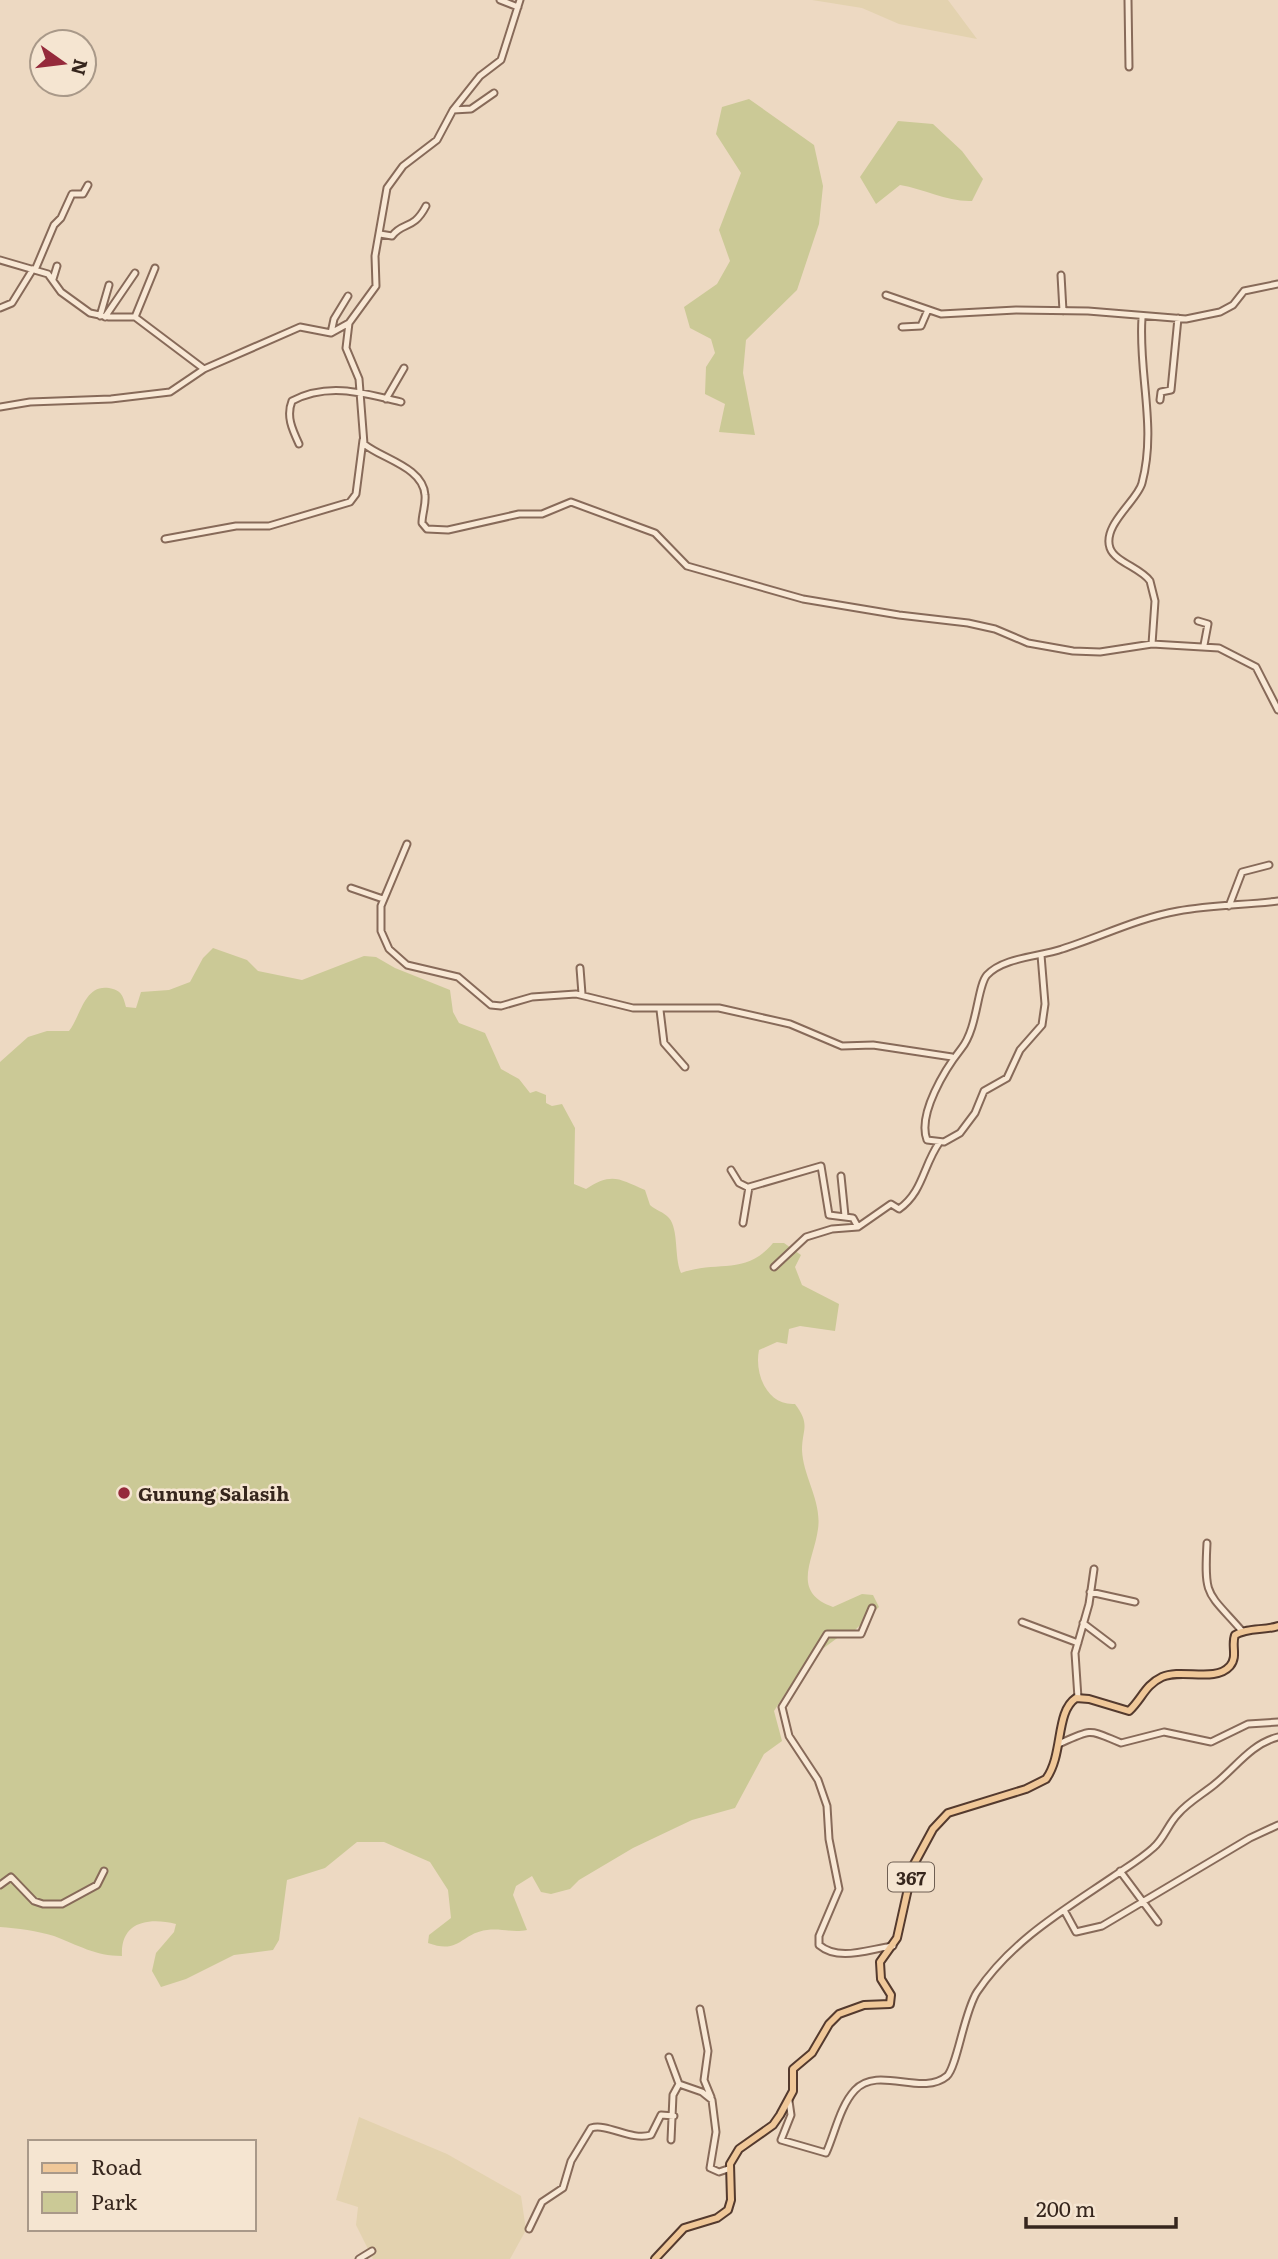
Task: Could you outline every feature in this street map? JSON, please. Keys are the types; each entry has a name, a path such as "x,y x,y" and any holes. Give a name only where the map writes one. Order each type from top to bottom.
{"main road":[{"path":"1078,1698 1129,1711 1149,1684 1165,1675 1183,1671 1212,1674 1228,1668 1234,1657 1233,1639 1242,1631 1278,1626"},
{"name":"367","path":"728,2169 739,2149 772,2125 789,2101 793,2091 793,2069 812,2053 831,2021 853,2007 890,2004 891,1995 881,1979 881,1958 892,1946 901,1924 915,1860 941,1817 1041,1783 1051,1772 1061,1742 1065,1710 1078,1698"},
{"path":"654,2259 684,2228 717,2218 728,2210 731,2200 728,2169"}],"street":[{"path":"0,407 30,402 111,399 170,392 204,369 300,327 331,333 349,323 376,286 374,256 387,188 403,166 437,140 453,110 480,76 501,60 519,3 500,0"},
{"path":"1128,0 1129,67"},
{"path":"453,110 471,110 494,93"},
{"path":"0,309 12,303 34,269 72,194 83,194 88,185"},
{"path":"380,234 392,236 397,230 415,223 426,206"},
{"path":"0,260 34,269 54,281 63,293 90,313 135,317 204,369"},
{"path":"54,281 57,266"},
{"path":"135,317 155,268"},
{"path":"103,316 135,273"},
{"path":"1061,275 1063,311"},
{"path":"886,295 927,312 960,316 991,311 1063,311 1142,318 1178,318 1214,314 1233,304 1244,291 1278,284"},
{"path":"103,316 109,285"},
{"path":"331,333 334,319 348,296"},
{"path":"902,327 921,326 927,312"},
{"path":"1142,318 1141,358 1149,414 1148,452 1140,489 1123,510 1109,543 1111,551 1150,581 1155,601 1152,644"},
{"path":"1160,400 1161,391 1171,388 1178,318"},
{"path":"165,539 236,526 269,526 350,502 356,495 363,440 358,375 346,348 349,323"},
{"path":"386,399 404,368"},
{"path":"299,444 290,423 292,401 332,389 360,392 401,402"},
{"path":"363,440 368,447 397,463 420,483 425,496 422,523 427,529 448,530 519,514 542,514 571,502 656,533 687,566 803,599 968,623 995,629 1028,643 1073,651 1100,652 1152,644 1173,647 1204,645 1236,655 1256,667 1278,710"},
{"path":"1198,621 1208,624 1204,645"},
{"path":"407,844 383,899 380,925 383,937 394,956 407,965 458,977 487,1002 497,1006 532,997 582,994 626,1007 660,1010 719,1008 790,1024 842,1046 873,1045 952,1057"},
{"path":"1229,906 1243,871 1269,865"},
{"path":"351,888 383,899"},
{"path":"1041,955 1045,1004 1042,1025 1020,1050 1007,1078 984,1091 964,1130 951,1140 939,1143 926,1140 925,1128 933,1097 952,1057 963,1048 975,1022 987,976 1005,965 1176,911 1278,901"},
{"path":"580,968 582,994"},
{"path":"660,1010 664,1043 685,1066"},
{"path":"774,1267 806,1237 832,1229 859,1227 891,1204 899,1209 909,1202 918,1192 927,1163 939,1143"},
{"path":"731,1170 739,1184 749,1188 821,1166 829,1215 853,1217 859,1227"},
{"path":"841,1176 845,1216"},
{"path":"743,1223 749,1188"},
{"path":"1207,1543 1207,1592 1242,1631"},
{"path":"1078,1698 1074,1661 1094,1569"},
{"path":"1090,1592 1135,1602"},
{"path":"872,1608 862,1634 834,1632 825,1636 785,1699 782,1714 789,1736 818,1780 827,1806 829,1839 839,1889 819,1936 819,1945 832,1952 851,1954 892,1946"},
{"path":"1022,1622 1078,1643"},
{"path":"1083,1623 1112,1645"},
{"path":"1061,1742 1091,1731 1103,1733 1121,1743 1164,1732 1211,1742 1248,1724 1278,1722"},
{"path":"789,2101 791,2115 781,2140 826,2153 848,2102 855,2090 864,2083 944,2078 954,2065 961,2031 976,1993 1030,1933 1152,1849 1178,1813 1244,1756 1278,1737"},
{"path":"1064,1910 1073,1929 1081,1933 1102,1926 1250,1838 1278,1825"},
{"path":"0,1885 10,1877 34,1901 62,1904 97,1885 104,1871"},
{"path":"1120,1871 1158,1922"},
{"path":"700,2009 708,2051 704,2080 712,2100 716,2132 710,2168 719,2172 728,2169"},
{"path":"669,2057 679,2084"},
{"path":"679,2084 702,2092 712,2100"},
{"path":"671,2140 673,2093 679,2084"},
{"path":"528,2229 542,2203 562,2190 571,2161 591,2128 598,2126 623,2135 646,2137 651,2135 661,2115 674,2116"},
{"path":"359,2259 372,2250"}],"shaded area":[{"path":"812,0 948,0 977,39 899,24 862,8"},
{"path":"359,2117 447,2154 521,2196 526,2230 510,2259 373,2259 356,2225 358,2207 336,2200"}],"green space":[{"path":"749,99 814,145 823,186 819,224 797,290 746,340 743,373 755,435 719,432 725,404 705,394 706,367 715,353 711,339 690,328 684,307 717,284 730,261 719,230 741,173 716,134 722,107"},
{"path":"898,121 933,124 962,151 983,179 972,201 900,185 876,204 860,177"},
{"path":"213,948 247,960 258,971 302,980 364,956 376,957 395,968 450,990 453,1012 459,1023 485,1033 501,1069 519,1079 530,1093 536,1091 546,1095 546,1103 552,1106 562,1104 575,1128 574,1184 586,1189 603,1180 615,1179 645,1190 650,1205 667,1216 672,1223 681,1273 706,1267 741,1264 763,1253 773,1243 784,1243 801,1255 795,1267 802,1285 839,1304 835,1331 800,1326 789,1329 787,1344 777,1342 759,1350 761,1379 770,1394 777,1400 795,1404 803,1417 803,1460 819,1519 808,1574 812,1593 820,1601 833,1607 862,1594 873,1595 879,1607 854,1631 840,1636 821,1650 814,1649 774,1711 782,1741 764,1754 735,1808 692,1820 633,1848 579,1880 570,1889 551,1894 541,1892 532,1876 516,1886 513,1895 527,1930 487,1930 447,1946 428,1943 429,1935 451,1918 448,1890 430,1862 384,1842 357,1842 325,1868 287,1880 279,1940 273,1950 234,1955 186,1979 161,1987 152,1971 156,1953 174,1932 176,1924 146,1922 131,1929 123,1945 122,1956 95,1952 54,1936 0,1927 0,1062 28,1037 47,1031 69,1031 84,1002 94,991 101,988 116,990 122,996 126,1007 136,1008 141,992 169,990 190,982 203,958"}],"place":[{"name":"Gunung Salasih","path":"124,1493"}]}
